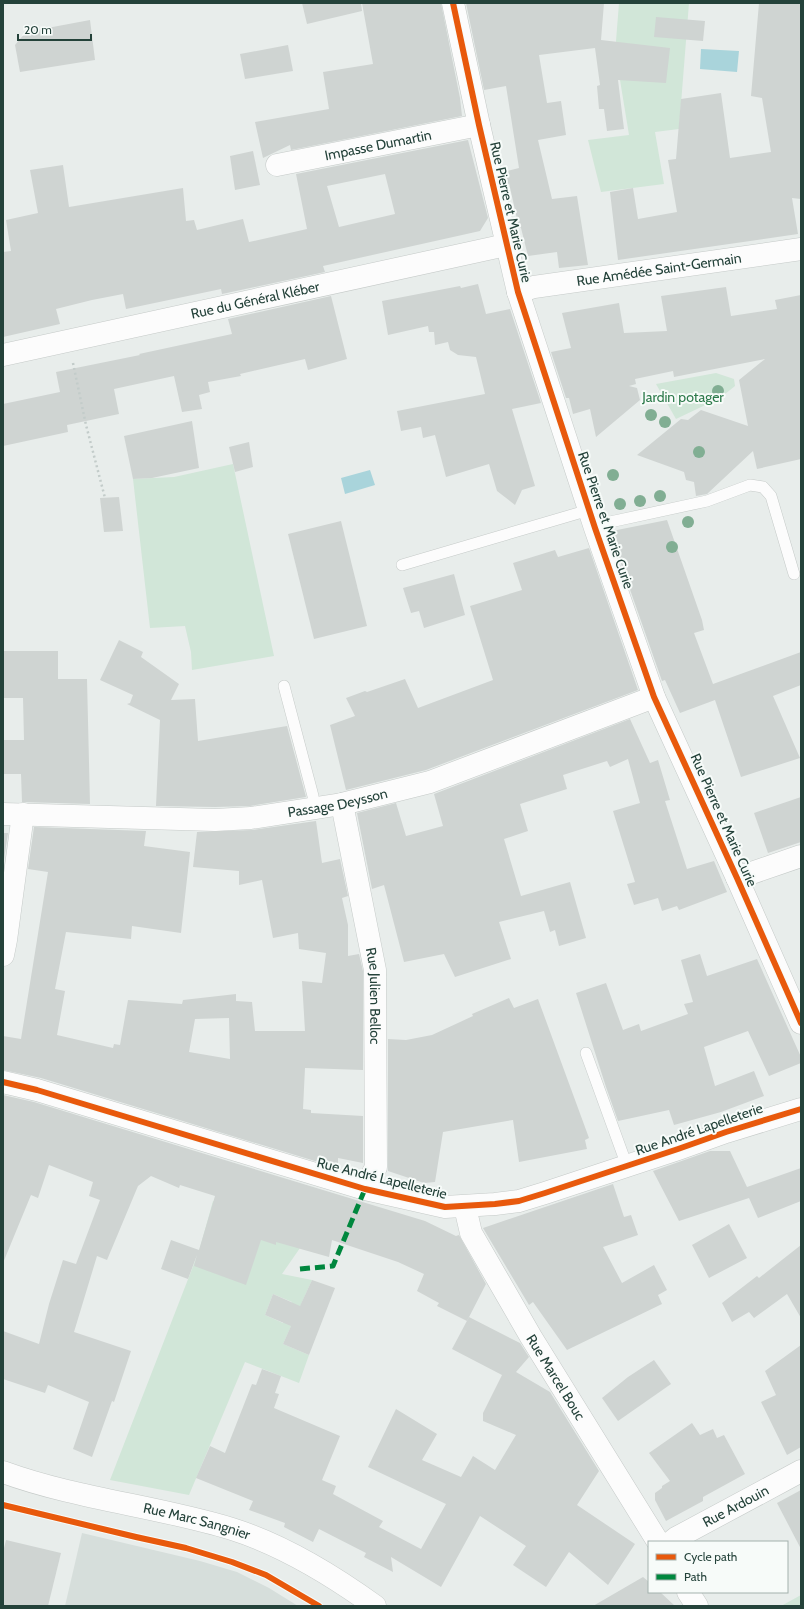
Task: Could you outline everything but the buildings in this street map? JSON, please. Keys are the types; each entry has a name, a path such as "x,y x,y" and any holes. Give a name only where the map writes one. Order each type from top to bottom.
{"street":[{"name":"Rue Pierre et Marie Curie","path":"453,3 479,125 518,292 592,519 654,697 737,878 801,1023"},
{"name":"Impasse Dumartin","path":"278,165 479,125"},
{"name":"Rue du Général Kléber","path":"3,356 506,245"},
{"name":"Rue Amédée Saint-Germain","path":"518,292 534,287 801,249"},
{"name":"Passage Deysson","path":"13,814 215,820 251,818 342,804 430,782 654,697"},
{"name":"Rue Julien Belloc","path":"342,804 375,970 376,1167 365,1189"},
{"path":"3,955 6,940 13,814"},
{"path":"737,878 801,856"},
{"name":"Rue André Lapelleterie","path":"3,1082 37,1090 365,1189 445,1207 465,1207 519,1201 726,1132 801,1109"},
{"name":"Rue Marcel Bouc","path":"465,1207 471,1233 531,1337 657,1541"},
{"name":"Rue Ardouin","path":"672,1541 801,1471"},
{"name":"Rue Marc Sangnier","path":"3,1472 20,1478 117,1503 183,1516 233,1530 275,1547 308,1563 375,1606"},
{"path":"689,1593 697,1606"}],"lane":[{"path":"402,565 592,519 610,522 707,501 750,485 763,487 771,496 794,574"},
{"path":"284,686 313,796 314,808"},
{"path":"586,1053 627,1166"}],"path":[{"path":"68,341 86,425 105,498"}],"shaded area":[{"path":"82,1533 200,1561 237,1572 269,1588 298,1606 65,1606"}],"green space":[{"path":"619,3 689,3 679,129 655,132 664,184 601,192 588,140 629,135 620,80 616,41"},
{"name":"Jardin potager","path":"716,373 734,379 735,386 720,398 676,419 656,384"},
{"path":"233,464 274,656 192,670 191,652 185,626 150,628 133,479 174,477"},
{"path":"213,1201 220,1204 276,1244 276,1241 300,1248 282,1274 312,1280 283,1344 309,1355 299,1383 245,1362 189,1495 110,1480 199,1251","holes":["273,1294 292,1302 283,1323 265,1315"]},
{"path":"801,1595 801,1606 781,1606"}],"water":[{"path":"701,49 739,51 737,72 700,69"},
{"path":"370,470 375,485 345,494 341,478"}],"marked path":[{"path":"300,1269 333,1266 365,1189"}],"cycle path":[{"path":"453,3 479,125 518,292 595,528 654,697 737,878 801,1023"},
{"path":"3,1082 37,1090 365,1189 445,1207 519,1201 726,1132 801,1109"},
{"path":"3,1505 186,1548 232,1562 266,1575 319,1606"}]}
